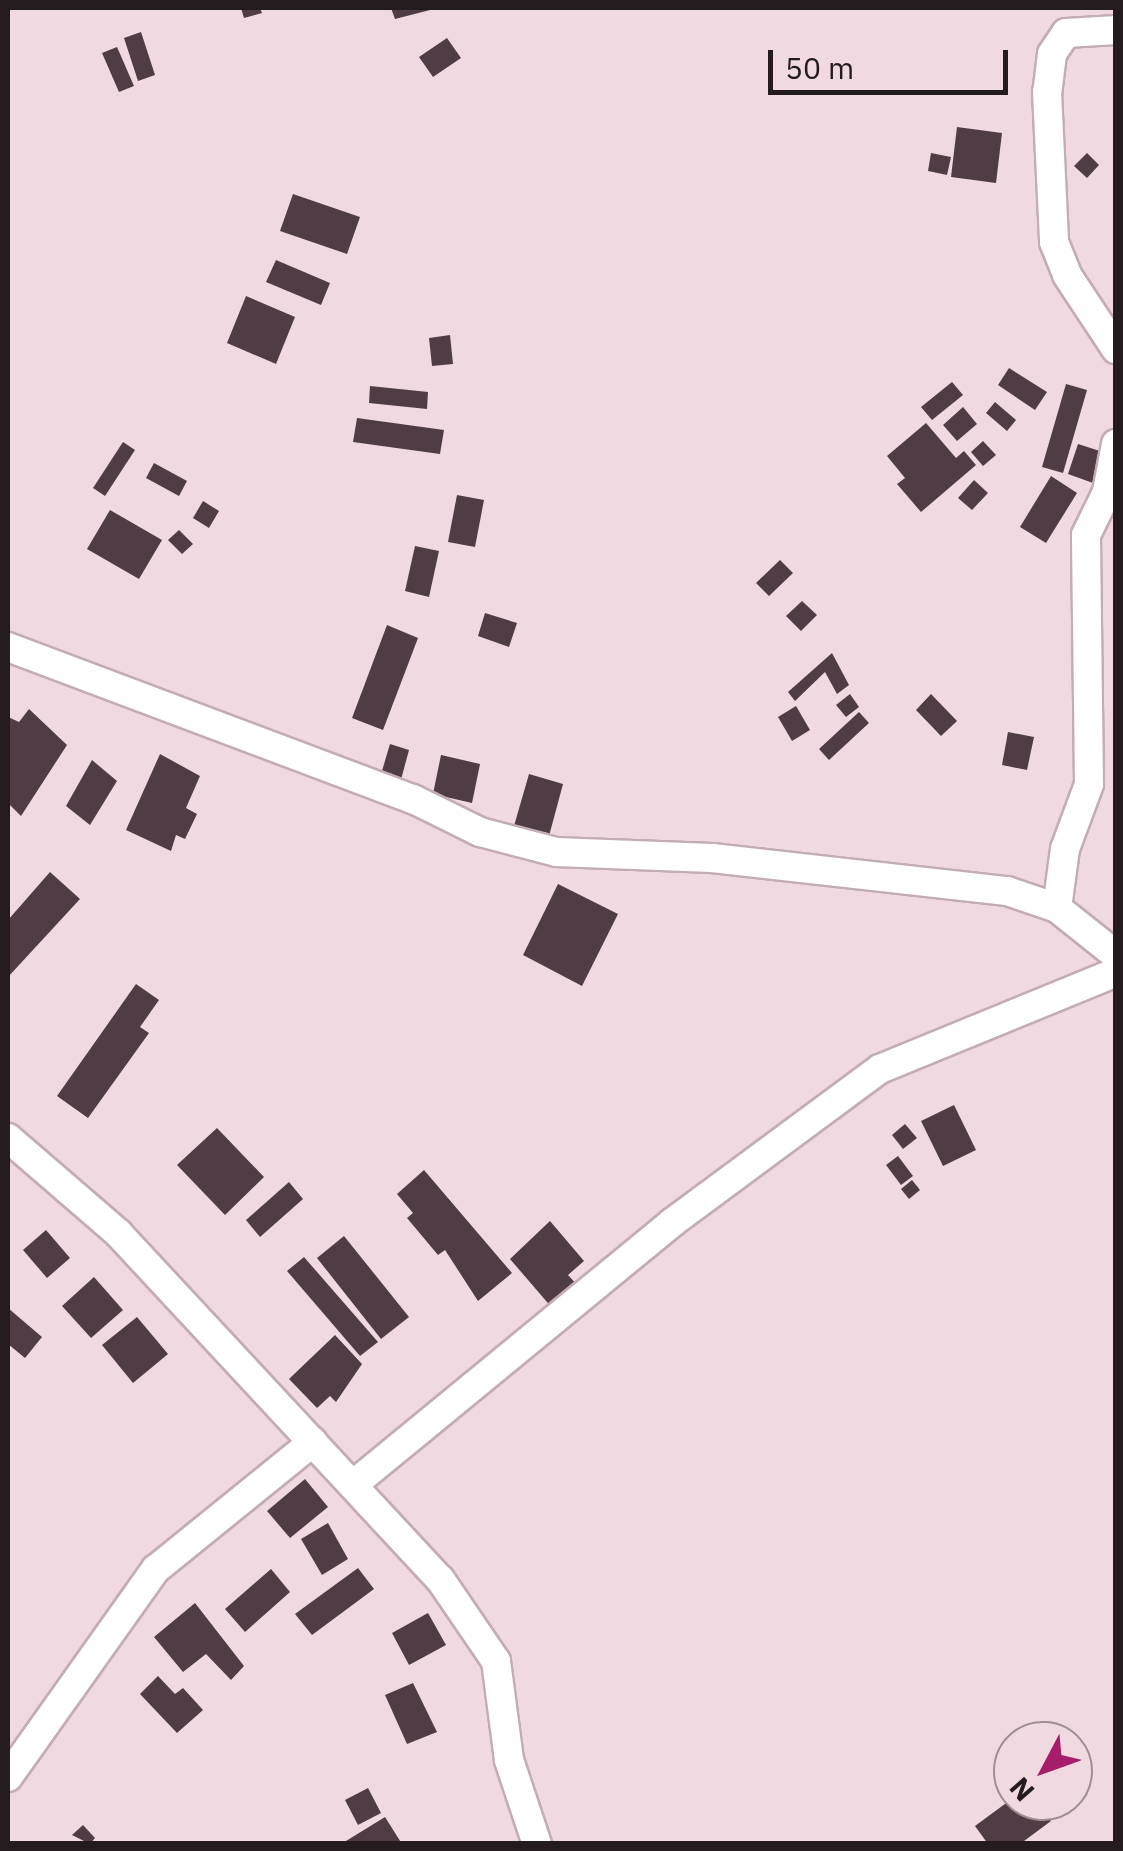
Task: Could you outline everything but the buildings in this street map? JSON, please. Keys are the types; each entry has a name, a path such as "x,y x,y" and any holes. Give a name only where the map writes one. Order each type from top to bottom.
{"street":[{"path":"1116,30 1066,33 1052,54 1047,92 1054,242 1116,349"},
{"path":"1057,908 1064,848 1088,784 1086,535 1107,492 1116,444"},
{"path":"8,647 413,799 480,832 556,852 751,862 1007,891 1057,908 1116,955"},
{"path":"354,1484 673,1222 880,1069 1116,972"},
{"path":"8,1138 118,1233 440,1579 496,1661 509,1760 537,1844"},
{"path":"8,1778 156,1569 312,1442"}]}
